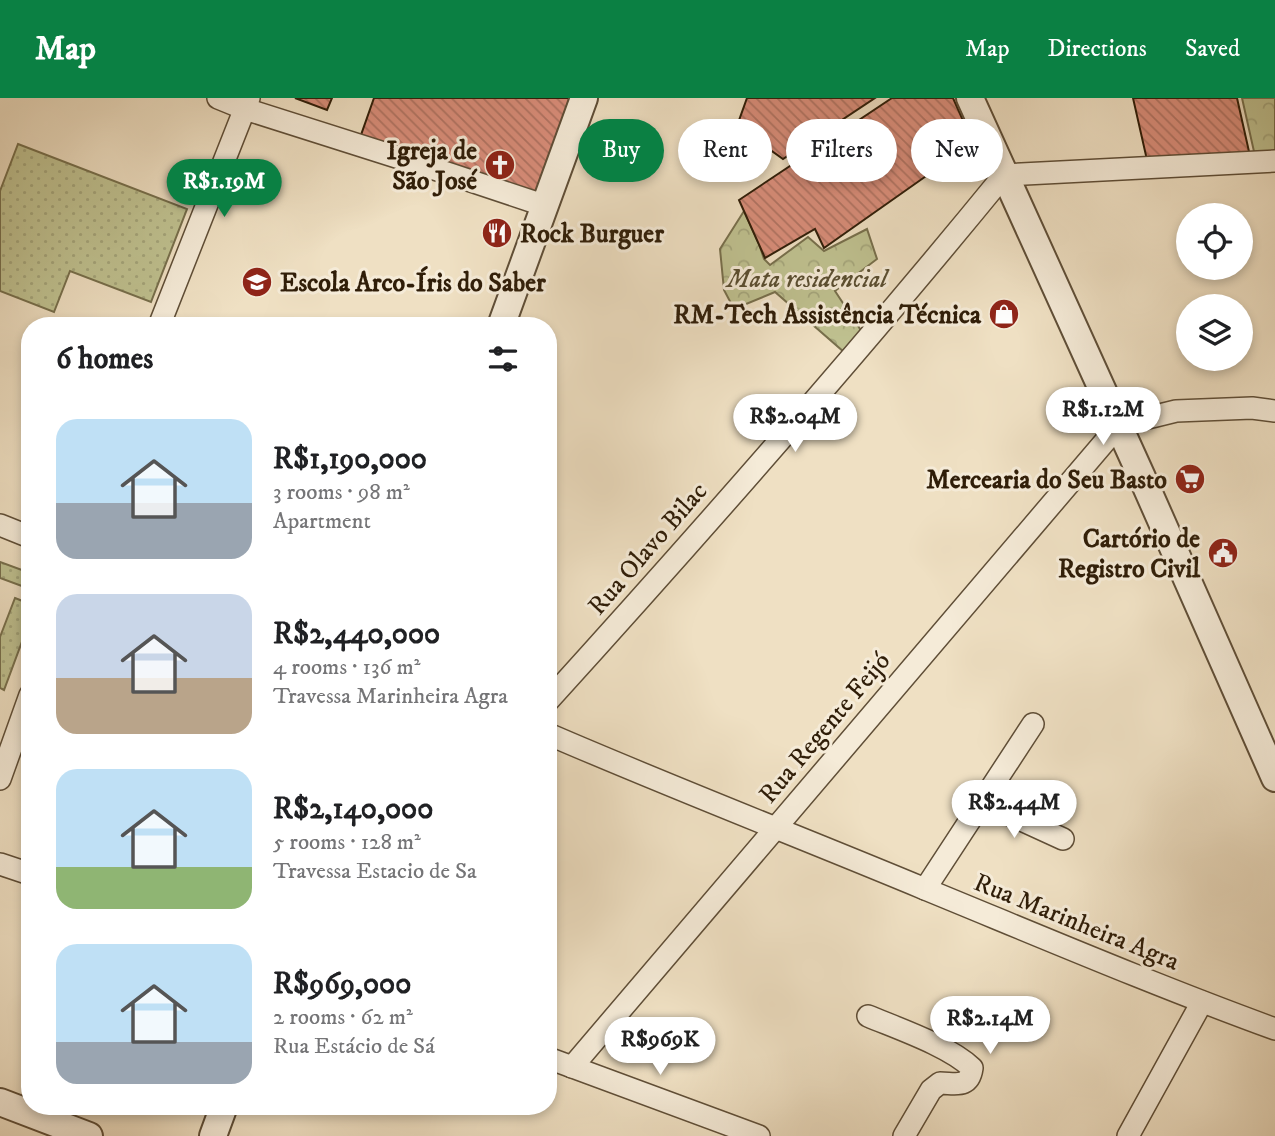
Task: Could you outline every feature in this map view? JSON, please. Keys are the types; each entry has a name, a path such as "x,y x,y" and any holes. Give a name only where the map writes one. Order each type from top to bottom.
{"street":[{"path":"218,98 247,103 546,206"},
{"path":"505,317 584,98"},
{"path":"970,98 1119,425 1275,778"},
{"path":"163,317 247,103"},
{"path":"1004,175 1275,161"},
{"name":"Rua Olavo Bilac","path":"557,691 760,463 1004,175"},
{"path":"1119,425 1176,411 1252,408 1275,411"},
{"name":"Rua Regente Feijó","path":"572,1067 1119,425"},
{"path":"0,525 21,533"},
{"path":"0,779 21,720"},
{"path":"925,889 1033,724"},
{"name":"Rua Marinheira Agra","path":"557,738 1056,944 1275,1029"},
{"path":"982,802 1063,839"},
{"path":"0,864 21,871"},
{"path":"1128,1136 1202,1002"},
{"path":"868,1016 926,1041 966,1062 972,1068 972,1073 960,1085 940,1083 931,1090 904,1136"},
{"path":"557,1061 759,1136"},
{"path":"0,1102 21,1110"},
{"path":"34,1115 89,1136"},
{"path":"214,1136 221,1115"}],"green space":[{"path":"1242,98 1275,98 1275,154 1255,156"},
{"path":"18,144 187,209 151,302 70,271 54,312 0,291 0,191"},
{"name":"Mata residencial","path":"744,211 764,259 770,265 808,237 824,251 867,229 877,259 835,291 862,332 844,352 775,292 734,309 724,290 720,249"},
{"path":"0,562 21,570 21,586 0,578"},
{"path":"15,598 21,600 21,644 4,690 0,688 0,637"}],"building":[{"path":"295,98 332,98 327,110"},
{"name":"Igreja de São José","path":"374,98 574,98 539,196 361,135"},
{"path":"747,98 875,98 843,119 786,119 786,157 783,159 772,151 772,119 740,119"},
{"path":"892,98 953,98 962,119 911,119 911,182 918,182 824,248 815,229 765,258 739,200 766,182 772,182 772,178 786,169 786,182 897,182 897,119 860,119"},
{"path":"1133,98 1237,98 1250,156 1147,160"}],"place":[{"name":"Igreja de São José","path":"500,165"},
{"name":"Rock Burguer","path":"497,233"},
{"name":"Escola Arco-Íris do Saber","path":"257,282"},
{"name":"RM-Tech Assistência Técnica","path":"1004,314"},
{"name":"Mercearia do Seu Basto","path":"1190,479"},
{"name":"Cartório de Registro Civil","path":"1223,553"}]}
